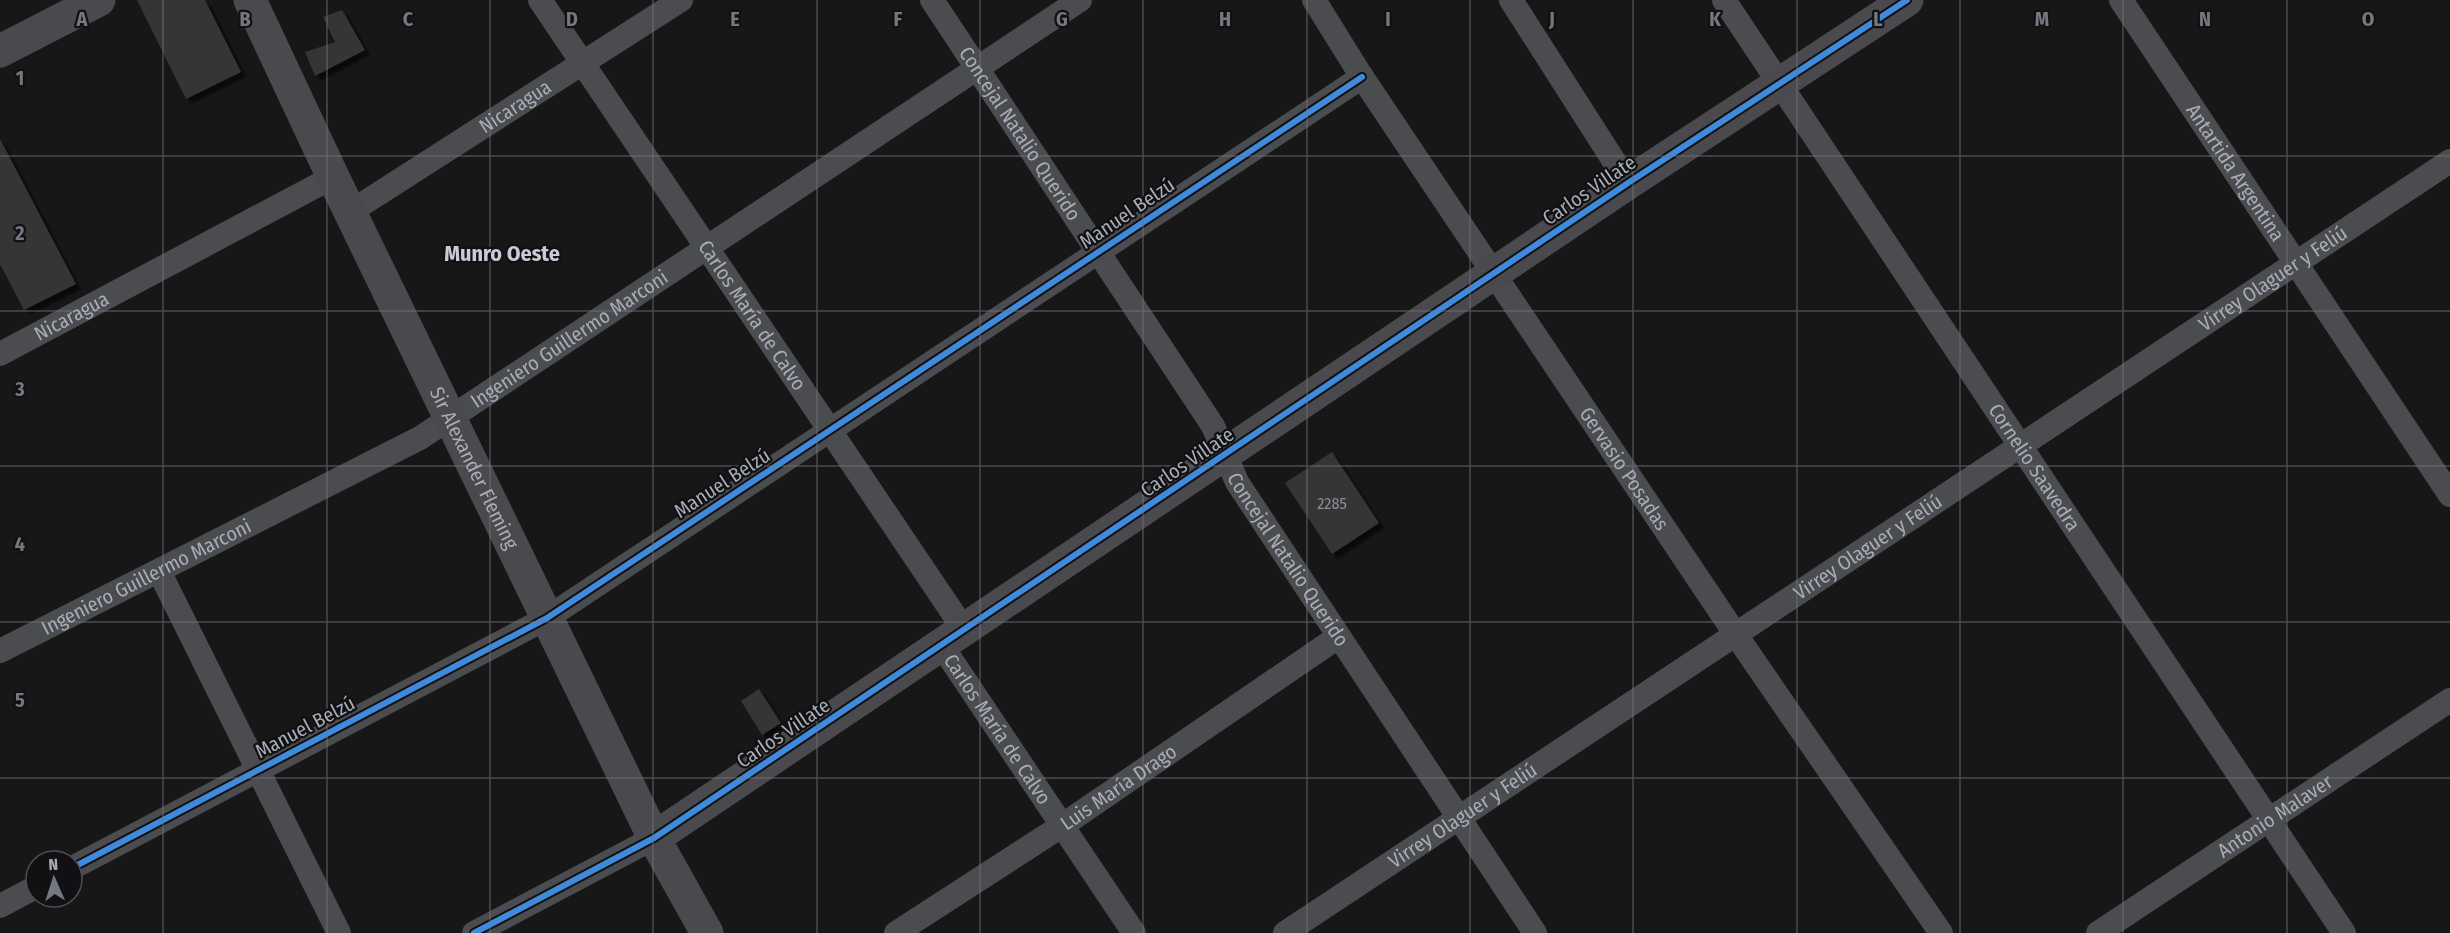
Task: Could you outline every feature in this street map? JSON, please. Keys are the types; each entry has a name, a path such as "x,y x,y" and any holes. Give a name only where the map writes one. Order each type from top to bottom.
{"street":[{"path":"0,51 99,0"},
{"name":"Sir Alexander Fleming","path":"250,0 333,177 654,838 707,933"},
{"name":"Carlos María de Calvo","path":"540,0 830,431 1063,825 1134,933"},
{"name":"Nicaragua","path":"350,212 681,0"},
{"name":"Concejal Natalio Querido","path":"932,0 1213,426 1224,457 1237,482 1534,933"},
{"name":"Ingeniero Guillermo Marconi","path":"0,651 420,438 1080,0"},
{"name":"Gervasio Posadas","path":"1314,0 1362,77 1736,636 1941,933"},
{"path":"1511,0 1628,183"},
{"name":"Cornelio Saavedra","path":"1724,0 2344,933"},
{"name":"Carlos Villate","path":"474,933 654,838 1224,457 1628,183 1907,0"},
{"name":"Antartida Argentina","path":"2121,0 2450,495"},
{"name":"Manuel Belzú","path":"84,862 547,618 1362,77"},
{"name":"Virrey Olaguer y Feliú","path":"1285,933 1457,817 1736,636 2450,160"},
{"name":"Nicaragua","path":"0,354 333,177"},
{"path":"159,571 260,770 339,933"},
{"name":"Luis María Drago","path":"896,933 1063,825 1338,637"},
{"name":"Antonio Malaver","path":"2098,933 2450,699"},
{"path":"0,906 24,893"}],"building":[{"path":"137,0 205,0 241,72 186,99"},
{"path":"342,10 365,50 315,76 305,52 335,42 323,17"},
{"path":"0,139 76,284 24,310 0,264"},
{"path":"1332,452 1379,523 1332,554 1285,483"},
{"path":"759,689 781,723 762,735 741,701"}],"cycle path":[{"path":"474,933 654,838 1628,183 1907,0"},
{"path":"84,862 547,618 1362,77"}],"district":[{"name":"Munro Oeste","path":"502,253"}]}
